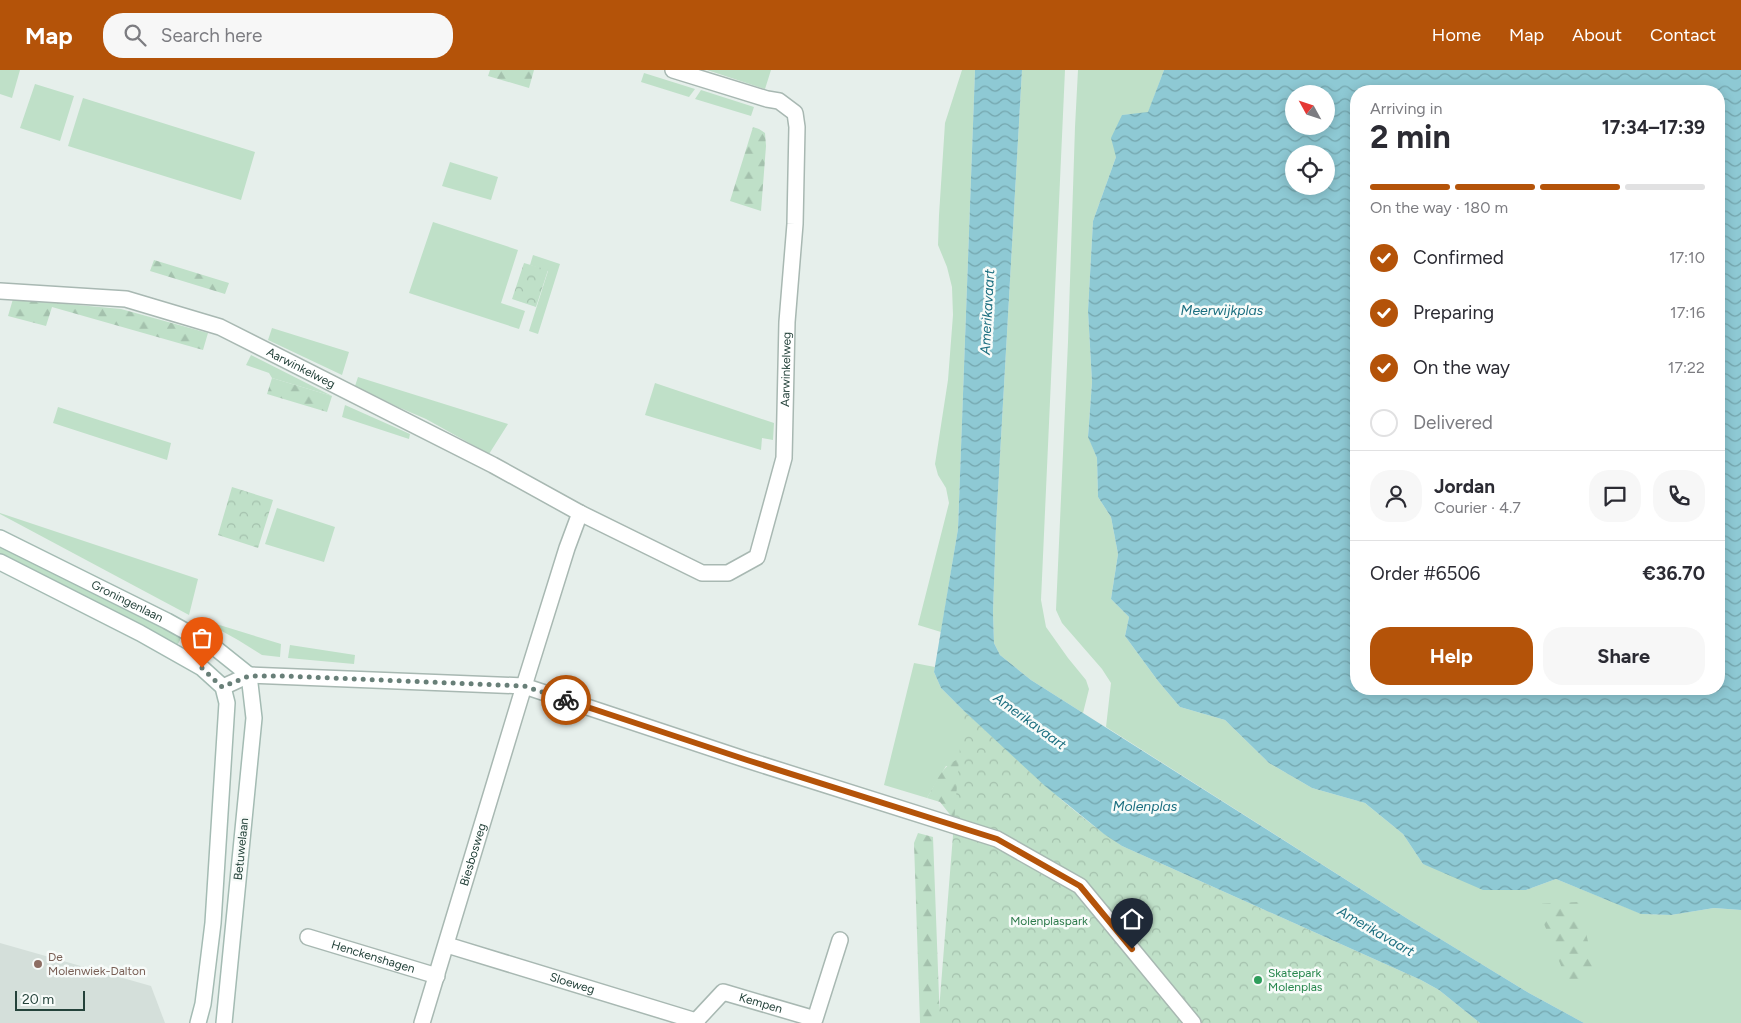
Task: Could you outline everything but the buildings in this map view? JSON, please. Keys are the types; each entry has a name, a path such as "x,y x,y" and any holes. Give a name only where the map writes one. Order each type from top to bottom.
{"street":[{"name":"Aarwinkelweg","path":"0,291 126,299 220,327 492,464 580,513 702,574 728,573 757,557 784,463 787,322 795,224 797,127 795,113 779,101 673,70"},
{"path":"524,686 567,548 580,513"},
{"name":"Groningenlaan","path":"0,538 168,620 214,647 249,676"},
{"name":"Groningenlaan","path":"0,562 147,637 202,668 222,687"},
{"path":"222,687 249,676 524,686 747,760 997,839 1080,886 1193,1023"},
{"name":"Betuwelaan","path":"224,1023 254,718 249,676"},
{"name":"Biesbosweg","path":"422,1023 524,686"},
{"name":"Betuwelaan","path":"198,1023 203,1004 213,923 227,703 222,687"},
{"name":"Henckenshagen","path":"308,936 437,976"},
{"name":"Kempen","path":"697,1022 723,992 815,1019 840,940"},
{"name":"Sloeweg","path":"447,945 697,1022"}],"shaded area":[{"name":"De Molenwiek-Dalton","path":"0,943 151,986 165,1023 0,1023"}],"green space":[{"path":"0,70 20,70 12,98 0,94"},
{"path":"490,70 534,70 529,88 488,76"},
{"path":"707,70 771,70 765,89"},
{"path":"962,70 975,70 958,529 941,632 918,625 949,503 946,488 938,475 935,464 948,380 953,315 952,287 947,267 938,245 945,123"},
{"path":"1022,70 1065,70 1041,600 1046,627 1086,680 1089,689 1083,713 1031,680 1000,655 994,643 993,612 996,526"},
{"path":"1078,70 1164,70 1148,113 1122,115 1116,157 1093,221 1088,311 1092,382 1088,436 1097,458 1098,497 1111,517 1118,554 1111,599 1129,617 1125,636 1180,707 1225,720 1269,763 1312,788 1365,803 1403,834 1423,864 1526,890 1556,879 1642,914 1671,915 1714,908 1741,910 1741,1023 1584,1023 1529,993 1411,921 1106,727 1111,683 1102,669 1062,623 1056,610"},
{"path":"644,73 695,89 689,97 641,82"},
{"path":"35,84 74,96 60,141 20,128"},
{"path":"701,90 754,107 751,116 695,99"},
{"path":"83,98 255,152 241,200 68,146"},
{"path":"753,127 765,133 766,146 761,211 730,201"},
{"path":"450,162 498,177 491,200 442,186"},
{"path":"433,222 518,250 501,303 525,311 519,329 409,293"},
{"path":"533,255 560,264 538,334 529,331 548,271 530,265"},
{"path":"154,260 229,283 225,294 150,271"},
{"path":"524,263 548,270 536,307 512,299"},
{"path":"13,299 121,309 208,333 203,350 52,307 46,326 8,316"},
{"path":"272,328 349,352 342,375 268,340"},
{"path":"251,355 332,396 272,378 269,373 246,365"},
{"path":"358,377 508,424 489,454 426,419 355,386"},
{"path":"272,378 332,396 327,412 267,394"},
{"path":"655,383 774,423 773,440 762,438 761,450 645,415"},
{"path":"345,405 410,434 409,439 342,417"},
{"path":"58,407 171,443 167,460 53,423"},
{"path":"232,487 273,500 258,548 218,535"},
{"path":"277,508 335,527 324,562 265,544"},
{"path":"0,514 198,579 189,615"},
{"path":"0,544 182,636 177,646 0,557"},
{"path":"200,619 281,644 280,657 262,655"},
{"path":"290,645 355,655 354,664 288,658"},
{"path":"914,663 935,667 934,672 941,688 1060,798 946,766 927,798 884,785"},
{"name":"Molenplaspark","path":"963,710 1060,798 1122,846 1421,980 1439,990 1480,1023 938,1023"},
{"path":"971,756 1025,837 952,817 940,802 927,798 939,776 948,765 954,761"},
{"path":"918,833 933,837 940,1023 920,1023 914,843"},
{"path":"1579,902 1594,968 1570,988 1536,904"}],"water":[{"path":"975,70 1022,70 996,526 993,612 994,643 1000,655 1031,680 1411,921 1529,993 1584,1023 1480,1023 1439,990 1421,980 1122,846 1104,834 1045,786 941,688 934,672 958,529"},
{"name":"Meerwijkplas","path":"1164,70 1741,70 1741,910 1714,908 1671,915 1641,914 1556,879 1526,890 1483,890 1423,864 1403,834 1365,803 1312,788 1269,763 1225,720 1180,707 1158,681 1125,636 1129,617 1111,599 1118,554 1111,517 1098,497 1097,458 1088,437 1092,382 1088,311 1093,221 1116,157 1111,138 1122,115 1148,112"}],"way so far":[{"path":"202,668 222,687 249,676 284,676 524,686 566,700"}],"place":[{"name":"De Molenwiek-Dalton","path":"38,964"},
{"name":"Skatepark Molenplas","path":"1258,980"}],"route":[{"path":"566,700 747,760 997,839 1080,886 1132,949"}],"water label":[{"name":"Amerikavaart","path":"987,312"},
{"name":"Amerikavaart","path":"1030,721"},
{"name":"Molenplas","path":"1145,806"},
{"name":"Amerikavaart","path":"1376,931"}]}
